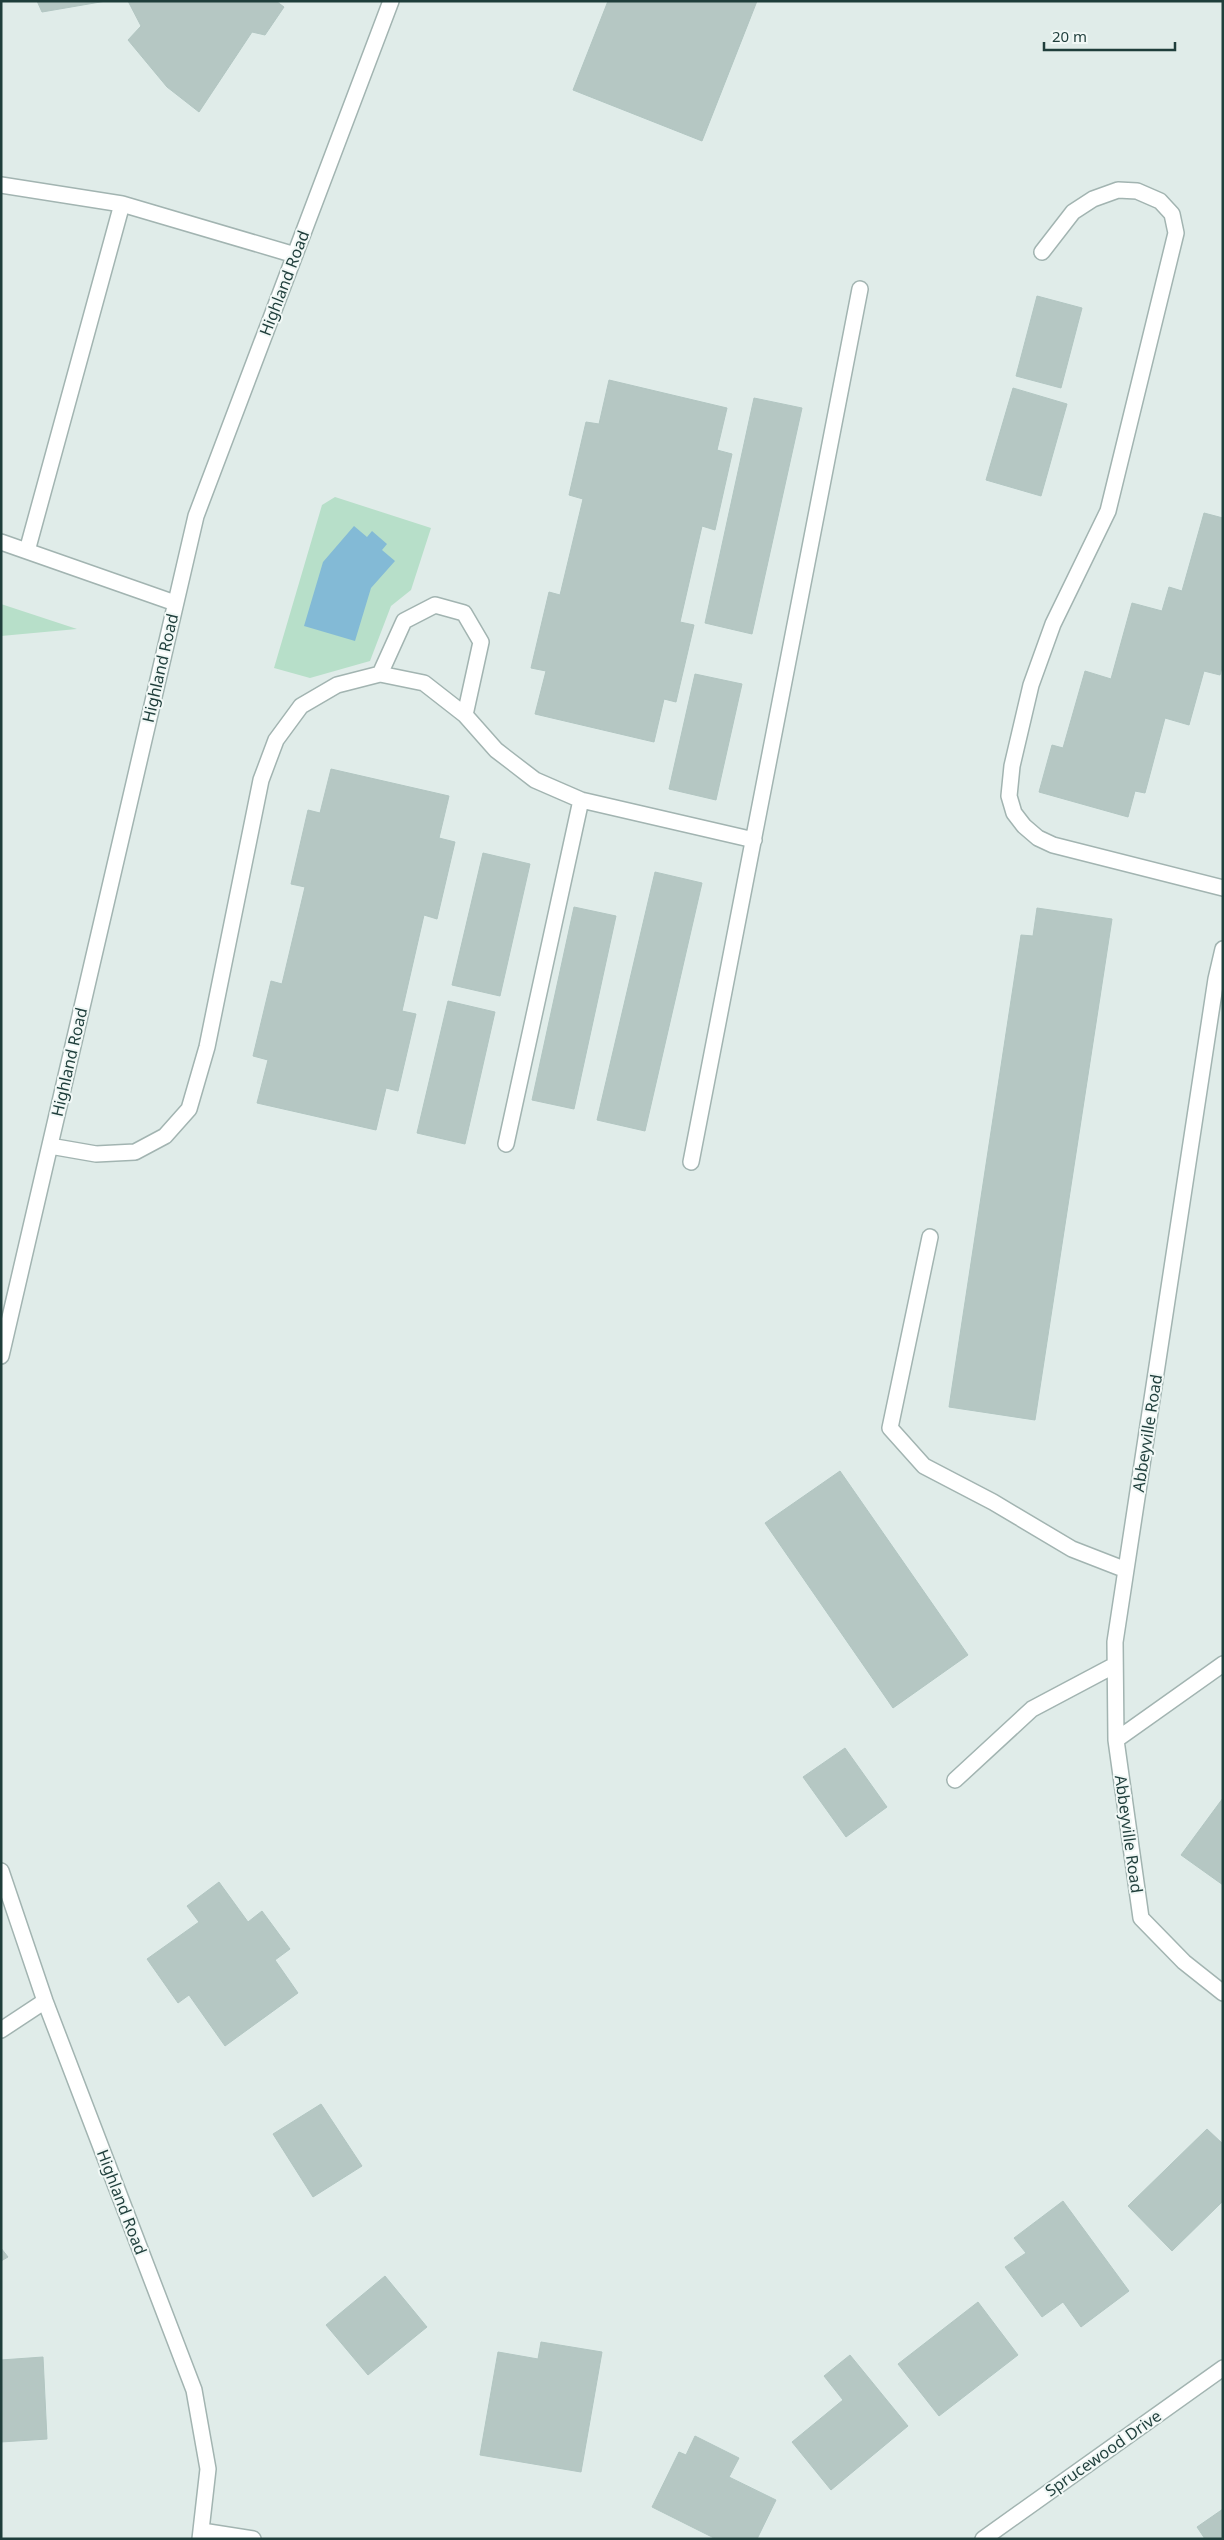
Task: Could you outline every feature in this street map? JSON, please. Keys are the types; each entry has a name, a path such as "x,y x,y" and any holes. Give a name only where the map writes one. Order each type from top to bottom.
{"street":[{"name":"Highland Road","path":"1,1356 196,516 391,1"},
{"path":"1,185 122,204 295,254"},
{"path":"1042,252 1073,212 1093,199 1118,190 1137,191 1160,201 1172,214 1176,233 1108,511 1098,535 1057,615 1031,684 1012,766 1009,796 1014,813 1024,826 1038,838 1053,845 1223,888"},
{"path":"27,551 122,204"},
{"path":"691,1162 860,289"},
{"path":"1,542 175,603"},
{"path":"380,674 404,621 436,605 464,613 481,642 465,715"},
{"path":"50,1146 96,1154 135,1152 165,1136 189,1109 207,1047 261,780 276,740 301,706 337,685 380,674 424,683 465,715 496,750 535,780 580,800 754,840"},
{"path":"506,1144 580,800"},
{"name":"Abbeyville Road","path":"1223,949 1216,979 1115,1642 1116,1740 1141,1918 1184,1962 1223,1993"},
{"path":"930,1237 890,1428 924,1466 993,1502 1072,1549 1126,1570"},
{"path":"1116,1740 1223,1664"},
{"path":"955,1780 1032,1709 1115,1665"},
{"name":"Highland Road","path":"1,1871 44,2001 194,2390 208,2469 201,2535"},
{"path":"1,2030 44,2001"},
{"name":"Sprucewood Drive","path":"983,2539 1223,2368"},
{"path":"201,2535 254,2539"}],"green space":[{"path":"335,497 431,528 411,590 391,606 370,661 310,678 274,668 322,505"},
{"path":"1,604 77,629 1,636"}],"water":[{"path":"354,526 367,537 372,531 387,544 382,550 395,561 371,588 355,641 304,626 323,562"}],"building":[{"path":"37,1 106,1 42,12"},
{"path":"128,1 276,1 284,7 265,35 252,32 199,112 167,87 128,40 141,26"},
{"path":"608,1 757,1 702,141 573,90"},
{"path":"1037,296 1082,308 1061,388 1016,376"},
{"path":"609,380 727,408 717,450 732,454 715,530 702,526 680,622 694,625 676,702 664,699 654,742 535,714 546,671 531,668 549,592 560,595 583,499 569,495 586,422 599,424"},
{"path":"1013,388 1067,404 1041,496 986,480"},
{"path":"754,398 802,408 752,634 705,623"},
{"path":"1204,513 1223,518 1223,664 1220,675 1204,671 1189,725 1165,718 1145,793 1135,791 1128,817 1039,792 1052,745 1063,748 1085,671 1111,679 1132,603 1162,611 1169,587 1182,591"},
{"path":"695,674 742,684 716,800 669,789"},
{"path":"331,769 449,796 439,838 455,842 437,919 424,915 402,1011 416,1014 398,1091 386,1088 376,1130 257,1103 268,1060 253,1056 271,981 282,984 305,887 291,884 308,810 320,813"},
{"path":"483,853 530,864 500,996 452,985"},
{"path":"655,872 702,883 645,1131 597,1120"},
{"path":"574,907 616,916 574,1109 532,1100"},
{"path":"1037,908 1112,919 1035,1420 949,1407 1021,935 1033,936"},
{"path":"448,1001 495,1012 465,1144 417,1133"},
{"path":"840,1471 968,1655 893,1708 765,1523"},
{"path":"845,1748 887,1807 846,1837 803,1777"},
{"path":"1223,1798 1223,1885 1181,1855"},
{"path":"219,1882 248,1922 262,1911 290,1949 275,1960 298,1993 225,2046 189,1995 178,2003 147,1959 199,1922 187,1906"},
{"path":"321,2104 362,2166 313,2197 273,2134"},
{"path":"1207,2129 1223,2144 1223,2201 1172,2251 1128,2206"},
{"path":"1063,2201 1129,2291 1081,2327 1063,2302 1042,2317 1005,2267 1026,2253 1014,2238"},
{"path":"1,2248 8,2257 1,2261"},
{"path":"385,2276 427,2327 368,2375 326,2325"},
{"path":"978,2302 1018,2355 939,2416 898,2364"},
{"path":"541,2342 602,2352 581,2472 480,2455 498,2352 538,2359"},
{"path":"850,2355 908,2426 831,2490 792,2442 843,2400 824,2376"},
{"path":"43,2357 47,2439 1,2442 1,2360"},
{"path":"695,2436 739,2458 729,2477 776,2500 757,2539 716,2539 652,2507 679,2452 686,2455"},
{"path":"1223,2509 1223,2539 1205,2539 1197,2527"}]}
